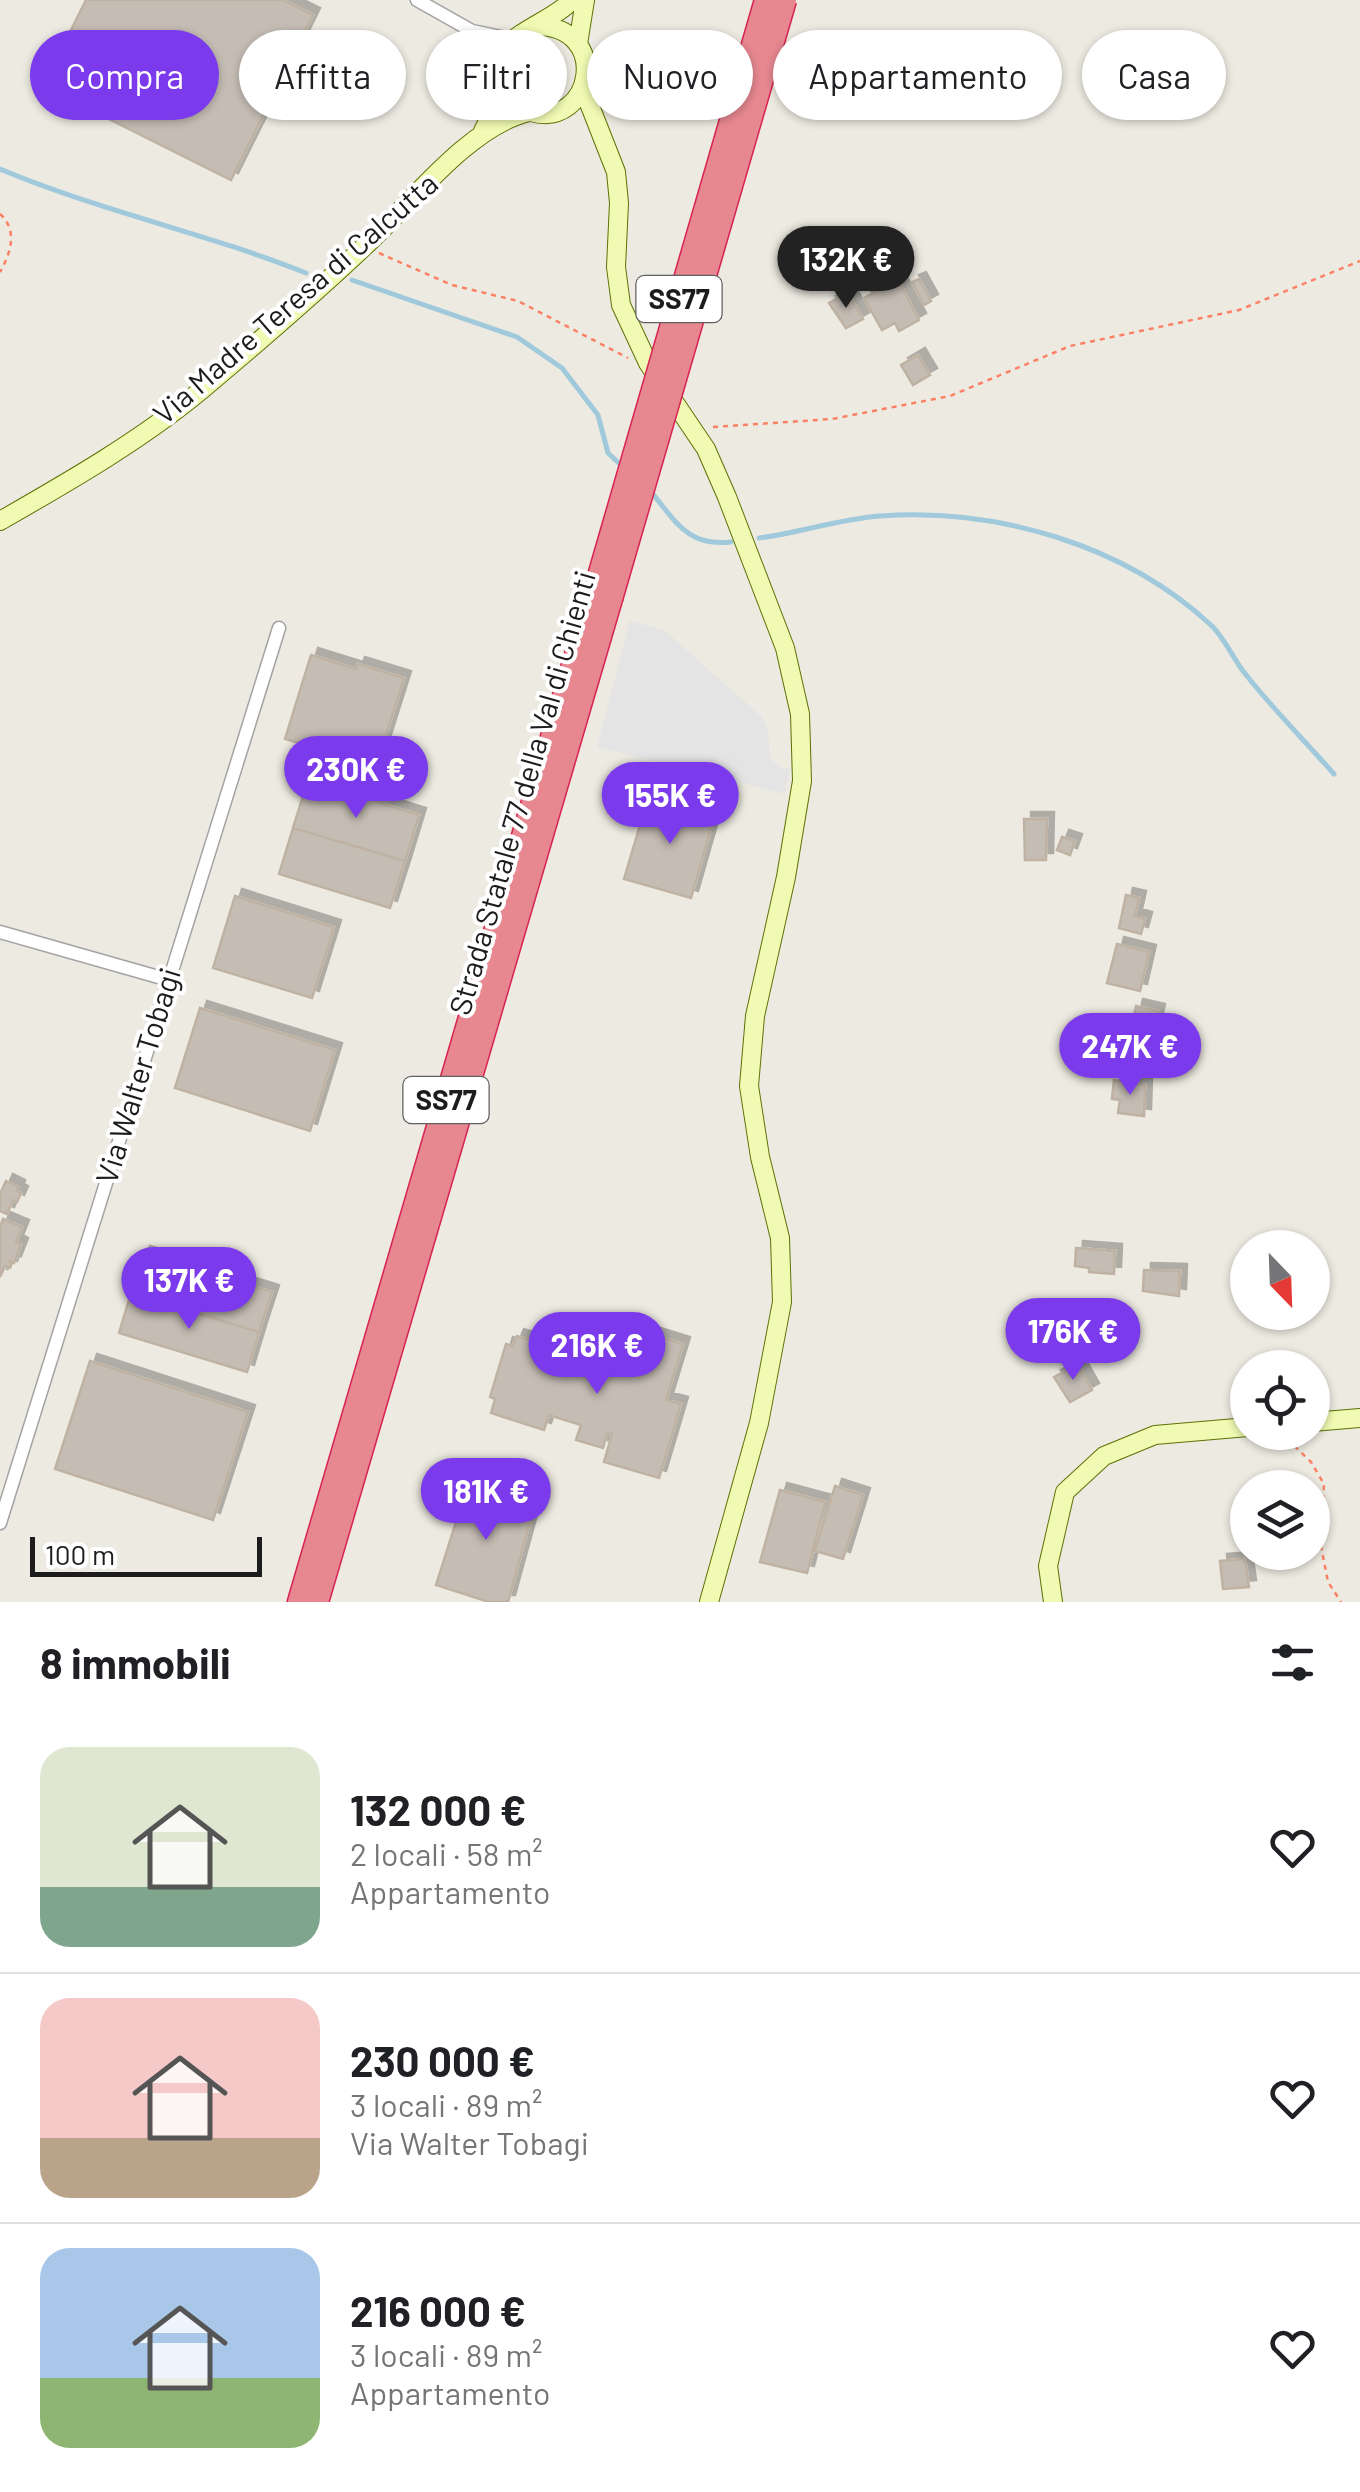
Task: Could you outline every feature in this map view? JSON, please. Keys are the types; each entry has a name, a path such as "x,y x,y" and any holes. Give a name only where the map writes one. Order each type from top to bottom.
{"highway":[{"name":"Strada Statale 77 della Val di Chienti","path":"318,1602 602,598 766,0"},
{"name":"Strada Statale 77 della Val di Chienti","path":"299,1602 785,0"}],"street":[{"path":"417,0 470,30"},
{"path":"528,30 561,12 572,0"},
{"path":"567,106 582,88 586,66 578,44 584,0"},
{"path":"536,26 560,29 578,44"},
{"path":"582,88 616,172 616,266 621,305 648,363 706,450 727,496 785,648 800,714 802,781 786,877 755,1016 748,1086 760,1158 780,1238 782,1302 759,1422 709,1602"},
{"path":"567,117 585,126 605,144"},
{"name":"Via Madre Teresa di Calcutta","path":"0,521 94,467 196,394 364,247 483,130 488,120"},
{"name":"Via Madre Teresa di Calcutta","path":"483,130 504,120"},
{"name":"Via Walter Tobagi","path":"0,1523 278,628"},
{"path":"0,932 169,980"},
{"path":"1330,1420 1360,1418"},
{"path":"1054,1602 1048,1566 1066,1492 1104,1456 1155,1435 1230,1429"}],"path":[{"path":"0,214 7,219 12,247 0,272"},
{"path":"364,247 452,285 518,300 621,356 648,363"},
{"path":"692,428 832,420 950,396 1070,346 1239,310 1360,261"},
{"path":"1298,1450 1324,1484 1321,1546 1328,1582 1341,1602"}],"shaded area":[{"path":"630,621 664,630 762,717 768,731 770,758 781,768 790,768 785,794 597,747"}],"building":[{"path":"86,0 283,0 313,15 306,30 239,30 239,120 261,120 231,180 111,120 219,120 219,30 71,30"},
{"path":"919,279 931,301 924,305 912,282"},
{"path":"898,280 919,320 899,331 895,323 882,330 864,298"},
{"path":"848,293 863,319 846,328 829,303"},
{"path":"918,355 930,375 913,385 901,365"},
{"path":"311,655 404,678 376,767 285,739"},
{"path":"308,780 419,815 405,861 293,828"},
{"path":"649,795 715,814 691,898 624,879"},
{"path":"1024,819 1047,819 1046,860 1025,860"},
{"path":"293,828 405,861 390,908 279,874"},
{"path":"1062,837 1075,841 1070,855 1057,850"},
{"path":"1126,895 1139,898 1135,916 1145,919 1141,934 1119,928"},
{"path":"235,896 334,927 312,998 213,968"},
{"path":"1117,944 1149,952 1140,991 1107,983"},
{"path":"1136,1006 1158,1011 1156,1020 1151,1019 1147,1044 1133,1042"},
{"path":"200,1008 335,1050 310,1131 175,1088"},
{"path":"1114,1080 1145,1085 1144,1116 1118,1113 1120,1100 1112,1099"},
{"path":"6,1181 21,1193 7,1214 0,1211 0,1194"},
{"path":"3,1219 22,1227 14,1263 8,1260 12,1263 10,1268 5,1266 0,1277 0,1227"},
{"path":"1076,1248 1115,1251 1114,1274 1089,1272 1089,1268 1075,1266"},
{"path":"143,1253 272,1292 259,1332 131,1293"},
{"path":"1144,1270 1180,1271 1179,1296 1143,1291"},
{"path":"131,1293 259,1332 247,1372 119,1333"},
{"path":"628,1327 683,1344 666,1400 681,1404 659,1478 604,1462 612,1434 607,1433 603,1448 576,1440 581,1425 549,1415 544,1430 491,1413 495,1399 490,1397 506,1344 513,1346 517,1336 565,1351 562,1361 613,1377"},
{"path":"90,1361 248,1412 213,1520 55,1469"},
{"path":"1078,1365 1092,1390 1070,1402 1054,1377"},
{"path":"465,1480 536,1500 508,1602 489,1602 436,1585 456,1522 451,1521 453,1513 459,1514 465,1496"},
{"path":"835,1486 863,1495 843,1559 815,1551"},
{"path":"780,1490 825,1502 807,1573 760,1562"},
{"path":"1230,1560 1230,1570 1247,1570 1249,1587 1223,1589 1220,1561"}],"waterway":[{"path":"0,169 306,273"},
{"path":"352,280 517,337 562,368 598,415 608,453 624,468"},
{"path":"651,492 693,536 731,542"},
{"path":"759,538 865,518 924,515 1013,526 1099,553 1177,597 1212,626 1257,689 1334,774"}]}
